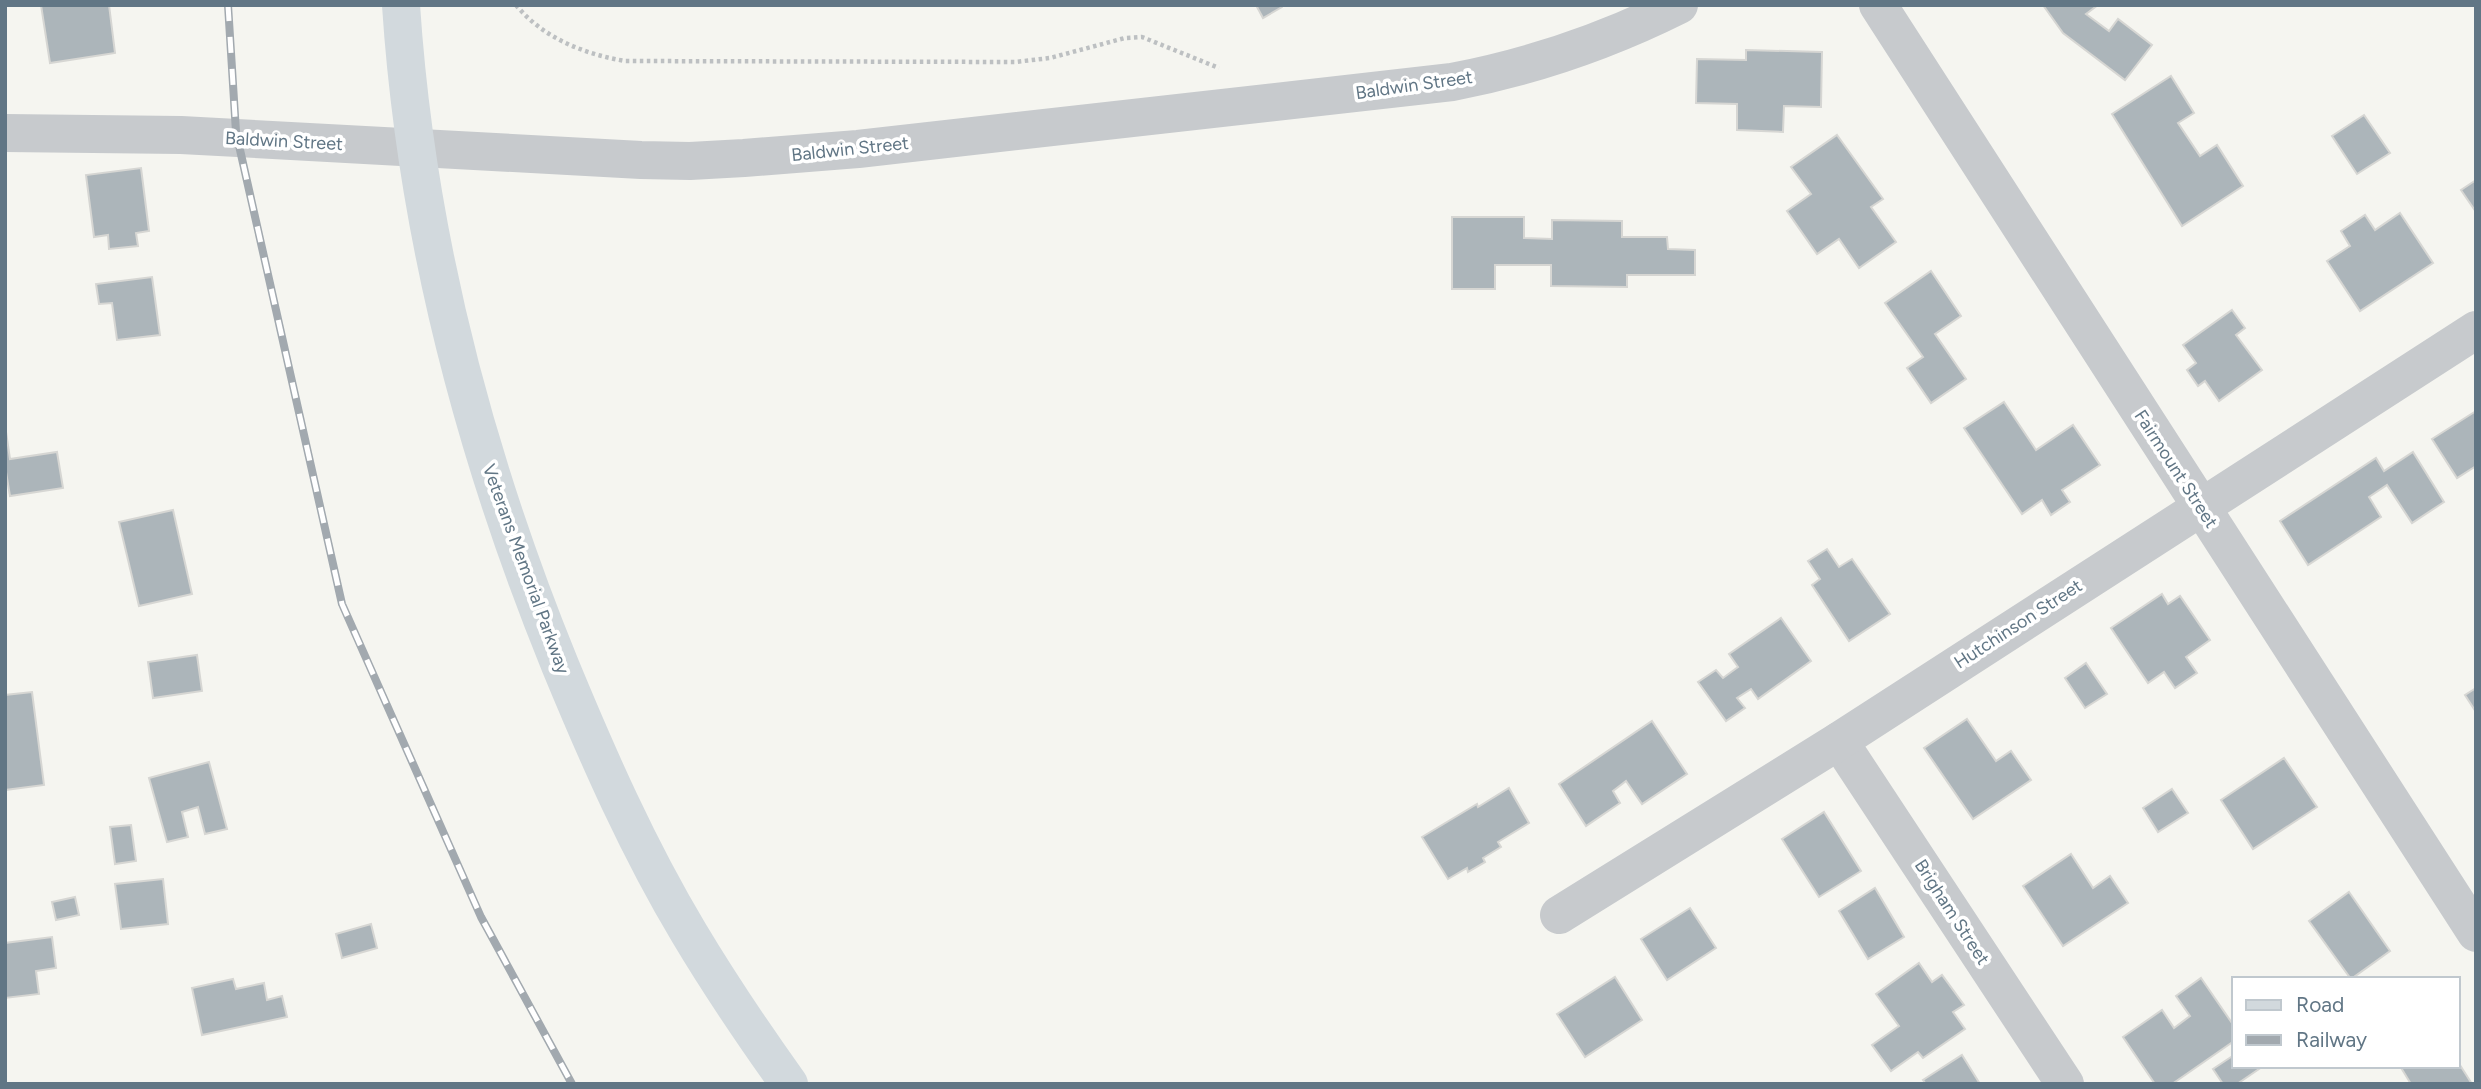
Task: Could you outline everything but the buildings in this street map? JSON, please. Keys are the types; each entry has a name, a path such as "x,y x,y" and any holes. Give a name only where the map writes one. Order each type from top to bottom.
{"main road":[{"name":"Veterans Memorial Parkway","path":"401,5 415,138 438,275 470,408 519,560 592,741 661,884 719,982 789,1084"}],"street":[{"name":"Baldwin Street","path":"5,133 181,135 521,155 690,161 801,154 1433,84 1493,74 1605,38 1679,5"},
{"name":"Fairmount Street","path":"1878,5 2476,933"},
{"name":"Hutchinson Street","path":"1559,915 1839,741 2476,330"},
{"name":"Brigham Street","path":"1839,741 2065,1084"}],"path":[{"path":"516,5 530,20 554,37 596,55 625,61 1015,62 1050,58 1125,38 1142,37 1229,73"}],"railway":[{"path":"228,5 236,132 342,604 481,917 572,1084"}]}
